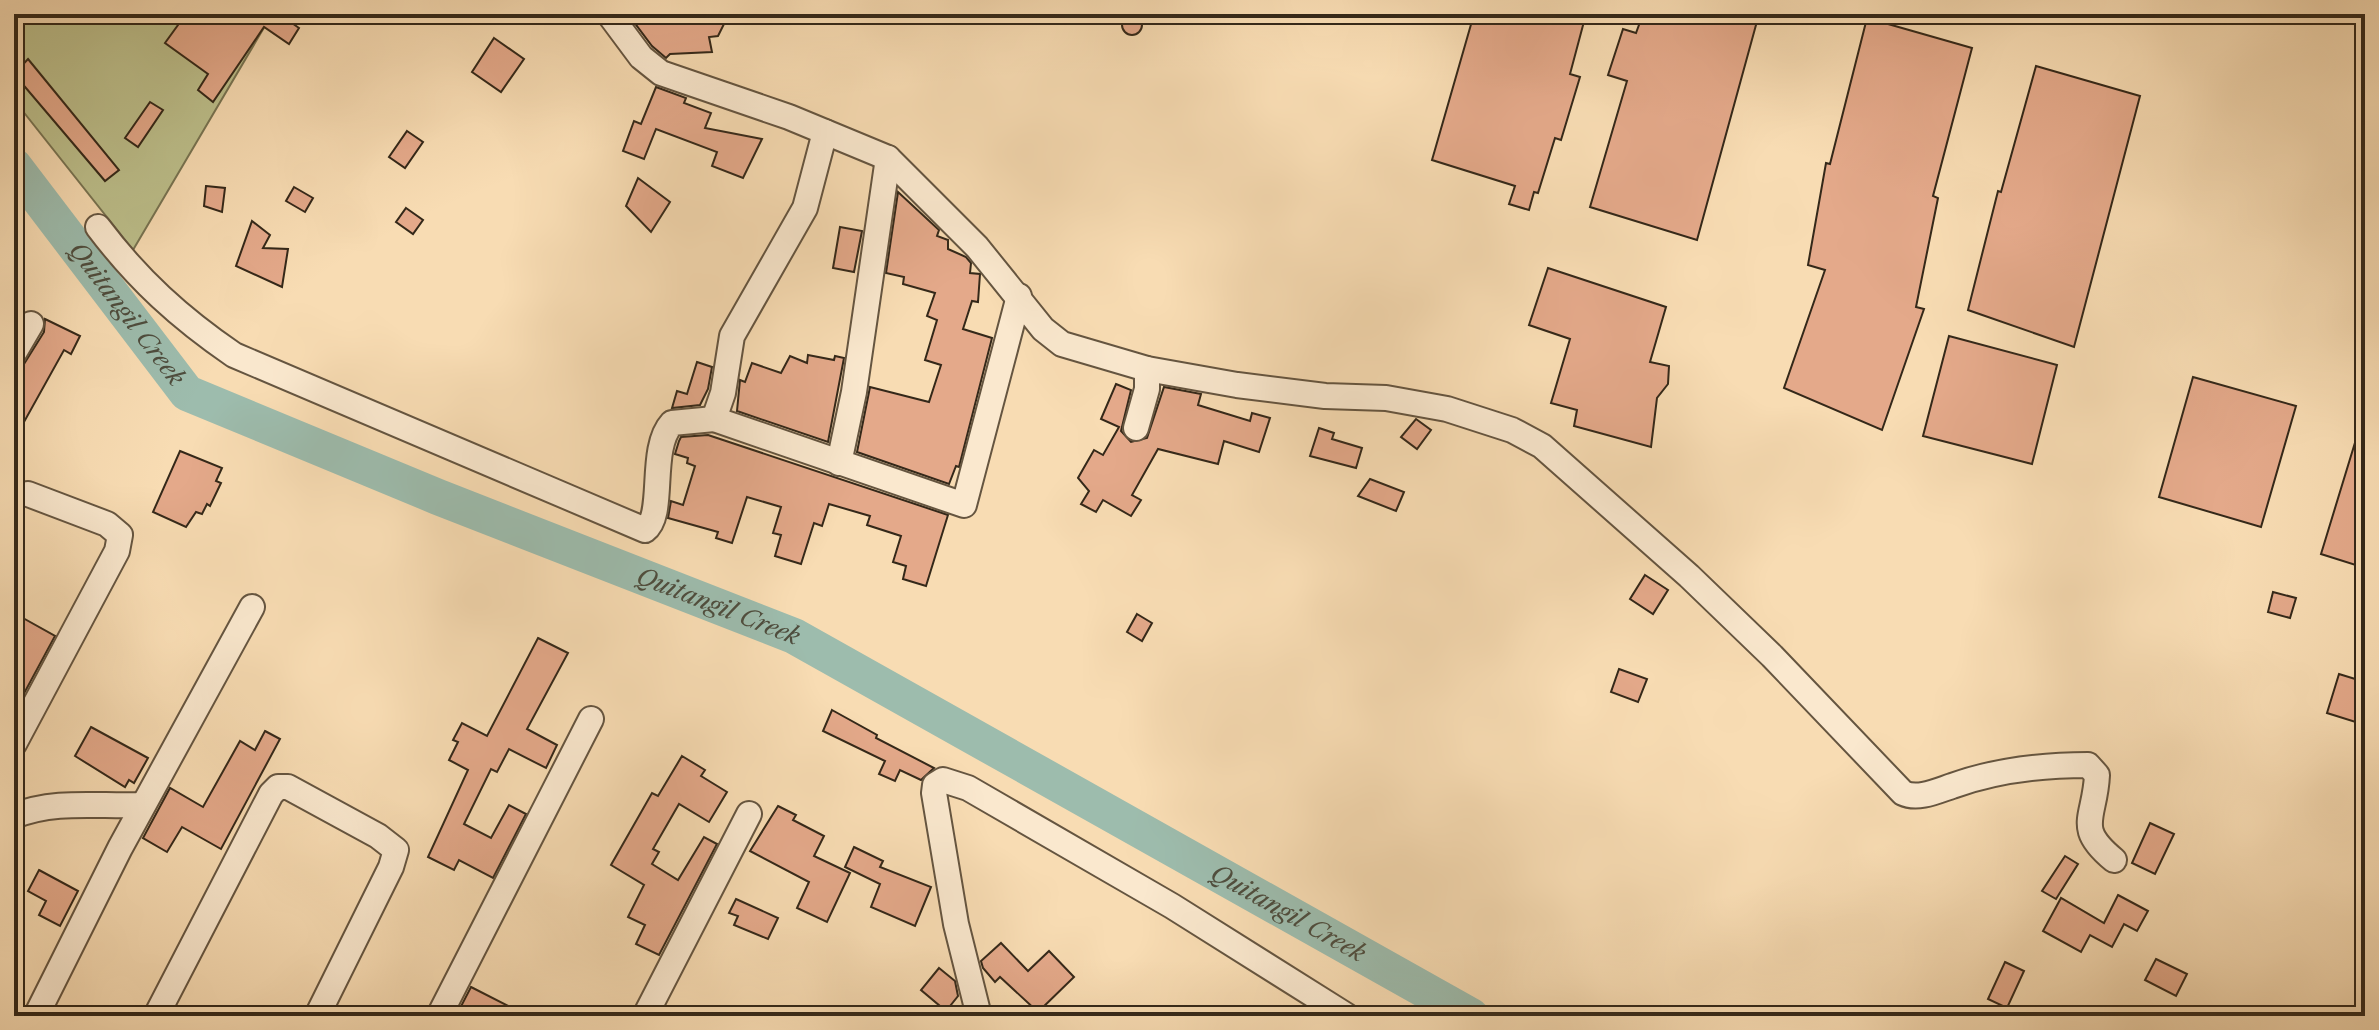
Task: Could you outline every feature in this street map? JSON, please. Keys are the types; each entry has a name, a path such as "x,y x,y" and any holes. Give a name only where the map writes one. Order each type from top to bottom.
{"street":[{"path":"609,14 641,57 661,73 888,158 977,247 1043,329 1062,344 1147,369 1325,396 1386,398 1447,409 1512,430 1542,446 1689,576 1772,656 1903,793 1910,796 1933,793 1975,778 2044,765 2088,765 2097,775 2088,831 2095,844 2114,860"},
{"path":"714,419 723,393 732,336 805,208 825,132"},
{"path":"839,463 854,392 888,158"},
{"path":"98,227 121,258 181,319 234,355 645,530 654,517 658,456 664,431 672,423 714,419 964,505 1019,296"},
{"path":"14,353 31,324"},
{"path":"1136,428 1147,389 1147,369"},
{"path":"14,744 117,551 120,535 116,528 28,494"},
{"path":"36,1016 143,805 252,607"},
{"path":"439,1016 591,719"},
{"path":"979,1016 956,924 934,793 935,785 943,780 968,788 1172,906 1347,1016"},
{"path":"156,1016 271,794 278,787 305,794 390,843 396,850 391,867 317,1016"},
{"path":"14,816 31,809 71,804 143,805"},
{"path":"645,1016 749,814"}],"green space":[{"path":"14,14 272,14 133,250 14,100"}],"building":[{"path":"186,14 279,14 299,28 289,44 264,27 213,102 198,90 208,74 165,43"},
{"path":"635,14 717,14 725,22 718,36 709,37 712,52 670,54 666,58 652,46 631,18"},
{"path":"1474,14 1586,14 1570,74 1580,77 1561,140 1555,138 1538,193 1534,192 1529,210 1509,204 1515,186 1432,160"},
{"path":"1643,14 1759,14 1697,240 1590,207 1627,81 1608,75 1623,29 1636,33"},
{"path":"1132,15 1139,18 1142,25 1139,32 1132,35 1125,32 1122,25 1125,18"},
{"path":"1867,18 1972,48 1933,196 1938,198 1916,307 1924,309 1882,430 1784,388 1825,270 1808,265 1826,163 1830,164"},
{"path":"494,38 524,59 501,92 472,72"},
{"path":"28,59 119,170 105,181 14,74"},
{"path":"2036,66 2140,96 2074,347 1968,310 1998,191 2001,192"},
{"path":"656,87 686,98 684,103 711,113 705,128 762,139 743,178 712,166 717,152 656,129 644,159 623,151 634,121 641,124"},
{"path":"150,102 163,110 138,147 125,138"},
{"path":"407,131 423,142 405,168 389,157"},
{"path":"638,178 670,202 651,232 626,206"},
{"path":"206,186 225,188 222,212 204,206"},
{"path":"294,187 313,198 305,212 286,201"},
{"path":"898,192 939,230 937,236 948,240 948,249 966,257 971,263 970,273 980,274 978,302 972,301 963,329 992,338 959,467 956,466 949,484 857,452 870,387 929,402 941,365 925,360 937,320 927,316 935,293 903,284 904,277 886,273"},
{"path":"406,208 423,220 413,234 396,222"},
{"path":"252,221 270,235 263,248 288,249 282,287 236,266"},
{"path":"840,227 862,231 854,272 833,268"},
{"path":"1548,268 1666,307 1650,362 1669,366 1668,384 1657,398 1651,447 1574,426 1577,410 1551,403 1570,339 1529,325"},
{"path":"45,319 80,336 71,354 64,350 14,440 14,380 44,332"},
{"path":"1949,336 2057,365 2032,464 1923,436"},
{"path":"808,355 834,360 835,356 844,358 828,442 737,411 740,380 745,382 752,363 781,373 790,356 807,363"},
{"path":"697,362 712,367 708,389 700,405 672,408 677,391 687,394"},
{"path":"2193,377 2296,406 2261,527 2159,497"},
{"path":"1116,384 1131,390 1121,431 1131,442 1147,438 1164,387 1201,394 1198,405 1250,421 1252,413 1270,418 1259,452 1224,441 1218,464 1158,449 1132,495 1141,500 1131,516 1103,500 1096,512 1081,504 1089,491 1078,478 1094,450 1103,455 1119,427 1101,419"},
{"path":"1416,419 1431,430 1417,449 1401,437"},
{"path":"2361,423 2365,423 2365,568 2321,554"},
{"path":"1319,428 1334,433 1332,439 1362,448 1356,468 1310,456"},
{"path":"708,435 948,515 926,586 903,579 906,566 893,562 901,536 867,525 870,516 829,504 822,526 814,523 801,564 775,556 781,535 773,533 781,507 747,497 732,543 716,538 718,532 668,518 671,501 683,505 695,466 687,463 688,458 675,454 679,441 681,437"},
{"path":"180,451 222,468 216,481 221,483 210,506 207,504 202,514 196,512 186,527 153,512"},
{"path":"1370,479 1404,492 1396,511 1358,496"},
{"path":"1645,575 1668,590 1653,614 1630,599"},
{"path":"2273,592 2296,598 2290,618 2268,612"},
{"path":"14,613 55,636 14,712"},
{"path":"1137,614 1152,623 1142,641 1127,632"},
{"path":"538,638 568,653 527,729 557,745 546,768 509,749 497,772 491,769 464,824 491,838 509,805 526,814 493,878 459,860 454,870 428,857 468,770 449,760 458,742 453,740 462,723 487,736"},
{"path":"1619,669 1647,679 1638,702 1611,692"},
{"path":"2339,674 2365,682 2365,725 2327,713"},
{"path":"832,710 877,735 876,738 934,768 921,780 900,770 895,781 879,774 885,761 823,731"},
{"path":"91,727 148,758 134,783 129,780 125,787 75,756"},
{"path":"265,731 280,739 221,849 182,827 167,852 143,838 170,788 203,807 240,741 255,750"},
{"path":"682,756 705,770 701,776 727,792 709,822 679,804 653,849 659,852 652,864 678,880 704,837 717,844 659,955 636,944 645,925 628,917 644,885 611,865 652,793 658,796"},
{"path":"778,806 796,815 793,820 824,836 814,856 850,873 827,922 797,908 809,882 750,851"},
{"path":"2150,823 2174,834 2155,874 2132,863"},
{"path":"854,847 883,861 880,867 931,887 915,926 871,907 880,884 845,867"},
{"path":"2065,856 2078,864 2056,899 2042,891"},
{"path":"39,870 78,891 60,926 39,915 46,901 28,891"},
{"path":"2118,895 2148,911 2137,931 2124,924 2112,947 2090,935 2081,952 2043,931 2061,898 2104,923"},
{"path":"736,899 778,918 768,939 734,925 738,916 729,913"},
{"path":"1001,943 1028,971 1049,951 1074,977 1038,1012 1000,977 995,982 983,968 981,961"},
{"path":"2156,959 2187,974 2176,996 2145,980"},
{"path":"2005,962 2024,971 2007,1008 1988,999"},
{"path":"939,968 955,981 958,996 946,1011 921,990"},
{"path":"471,987 528,1016 456,1016"}],"waterway":[{"name":"Quitangil Creek","path":"14,166 187,393 438,497 794,636 1471,1016"}]}
